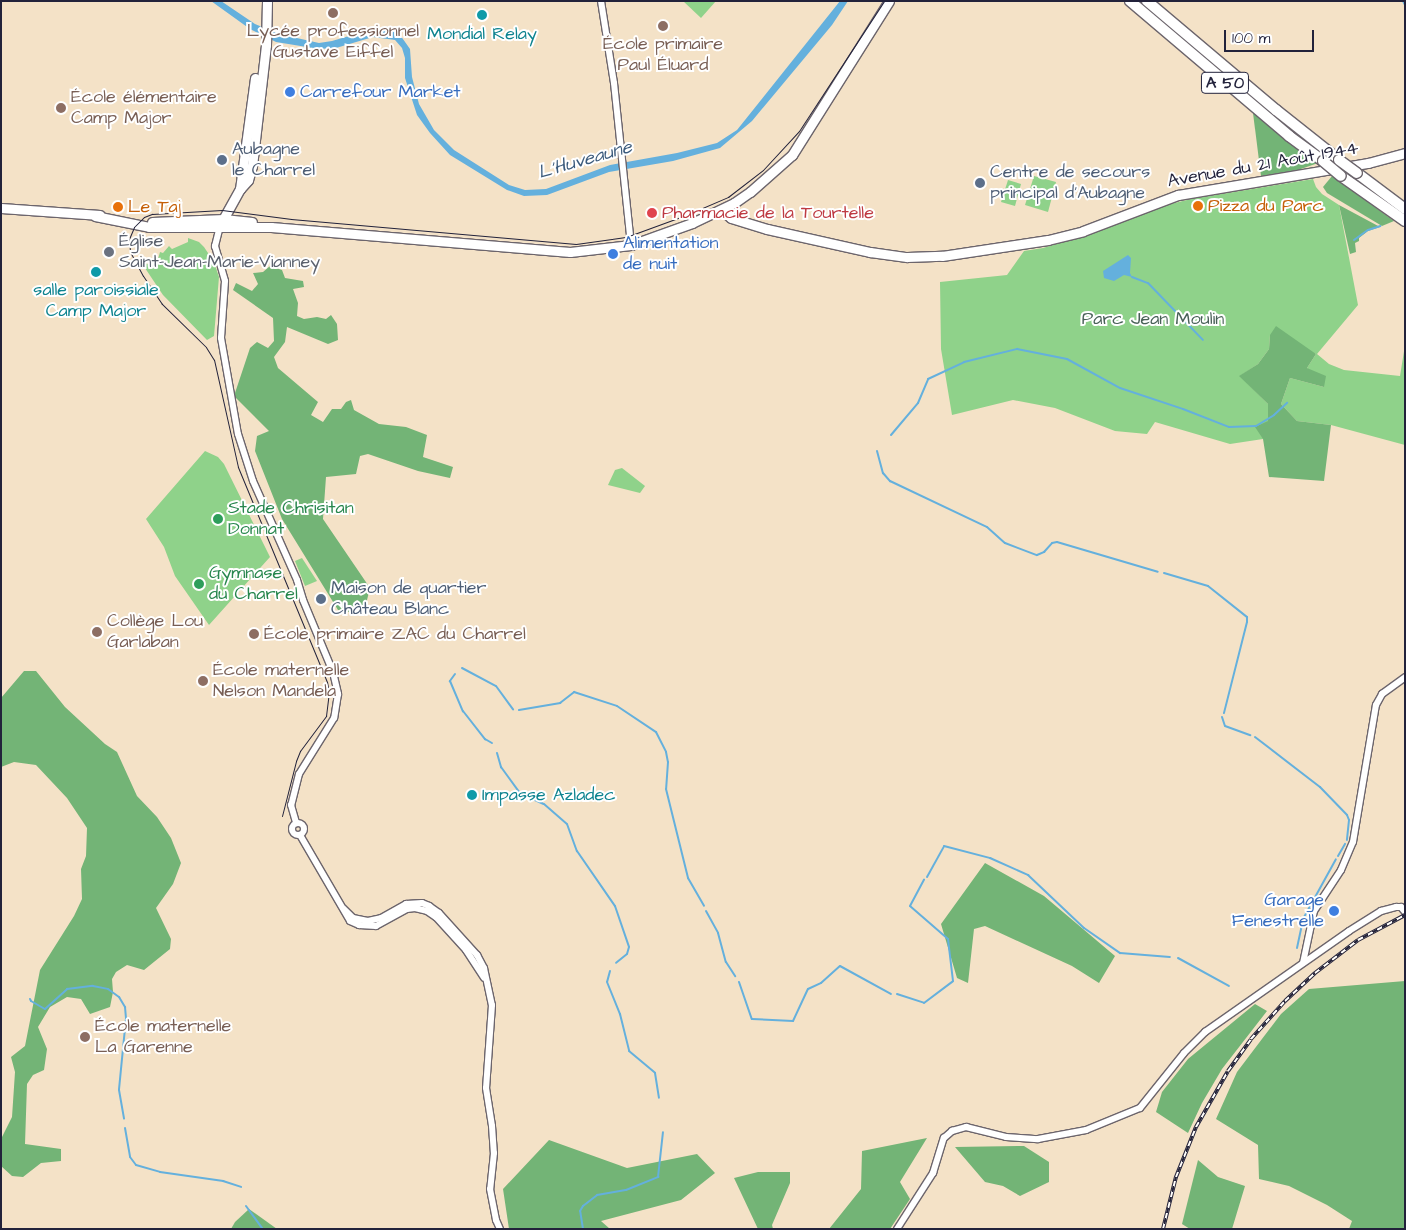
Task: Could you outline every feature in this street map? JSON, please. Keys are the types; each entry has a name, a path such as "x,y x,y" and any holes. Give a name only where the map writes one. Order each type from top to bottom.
{"highway":[{"name":"A 50","path":"1130,1 1289,136 1341,176 1405,221"},
{"name":"A 50","path":"1147,1 1276,110 1405,209"}],"main road":[{"path":"262,1 264,16"},
{"path":"222,222 240,189 248,180 252,166 264,16 267,1"},
{"path":"868,34 873,17 882,1"},
{"path":"1,208 95,216 107,215 152,222 222,222 570,252 631,245 722,210 750,192 792,155 889,1"},
{"name":"Avenue du 21 Août 1944","path":"722,210 731,218 767,229 870,252 907,257 942,256 1048,240 1084,231 1178,195 1368,162 1405,153"}],"street":[{"path":"601,1 614,83 631,245"},
{"path":"222,222 215,246 225,281 221,338 238,434 253,481 297,580 303,600 333,672 338,694 334,718 299,774 291,805 296,823 304,826 304,831 300,835 344,909 353,918 368,921 382,918 399,911 406,904 422,903 439,913 477,955 484,968 492,1005 486,1088 493,1144 490,1189 496,1220 500,1229"},
{"path":"1303,963 1314,911 1341,870 1353,842 1376,706 1382,694 1405,677"},
{"path":"897,1229 933,1173 944,1138 957,1128 966,1127 1006,1137 1038,1139 1086,1130 1140,1108 1184,1053 1205,1032 1381,911 1403,909"}],"green space":[{"path":"683,1 716,1 701,18"},
{"path":"1253,113 1318,163 1298,170 1261,176"},
{"path":"1034,176 1056,182 1048,212 1025,205"},
{"path":"1332,176 1394,221 1382,226 1327,193 1323,187"},
{"name":"Parc Jean Moulin","path":"1313,179 1316,187 1322,194 1339,205 1358,305 1317,354 1329,364 1344,370 1400,376 1405,345 1405,445 1331,425 1297,421 1281,404 1290,378 1324,387 1307,368 1316,354 1270,335 1269,349 1258,364 1240,376 1268,404 1268,421 1263,439 1230,444 1155,422 1147,434 1115,431 1055,408 1013,400 952,415 941,349 940,282 1007,275 1024,251 1043,248 1083,236 1146,210 1191,199"},
{"path":"1008,180 1021,184 1015,206 1001,202"},
{"path":"1339,205 1380,227 1368,231 1359,238 1359,241 1355,243 1356,252 1350,254"},
{"path":"188,238 199,242 204,247 214,262 219,277 214,336 207,340 163,295 143,265 143,263 156,266 160,252 163,253 169,246 172,249 188,242"},
{"path":"270,266 282,270 285,278 303,281 304,287 293,289 298,303 297,316 304,319 317,317 326,319 331,315 337,324 338,340 328,344 287,327 285,342 274,357 278,368 318,402 311,415 323,422 332,409 341,409 346,402 351,400 354,410 379,424 406,427 427,435 423,457 453,467 450,478 418,471 368,454 360,456 356,474 326,477 323,519 370,588 366,604 356,613 338,610 282,519 255,451 257,436 269,431 234,396 250,348 257,342 268,348 274,341 273,318 233,290 236,283 252,291 258,284 253,273 263,272"},
{"path":"1276,326 1316,354 1307,368 1326,376 1324,387 1290,378 1281,404 1297,421 1331,425 1324,481 1269,477 1263,439 1255,427 1268,421 1268,404 1239,376 1258,364 1269,349 1270,335"},
{"path":"205,451 218,457 224,464 270,557 209,625 175,576 164,547 146,519"},
{"path":"622,468 645,486 640,493 608,485 615,470"},
{"path":"302,558 317,581 305,586 295,561"},
{"path":"24,671 36,671 65,707 105,744 117,752 137,796 157,817 171,838 181,863 173,884 156,908 171,939 170,949 144,970 127,965 116,972 112,979 113,992 110,1007 90,1014 81,999 67,997 50,1007 38,1027 47,1049 44,1070 33,1075 27,1084 25,1144 61,1149 61,1161 41,1163 23,1177 12,1176 1,1166 1,1139 12,1117 15,1072 11,1057 25,1046 40,970 74,916 82,899 81,869 86,856 87,828 67,798 36,765 14,762 1,767 1,698"},
{"path":"985,863 1044,896 1115,956 1099,983 1072,966 985,926 974,929 968,983 957,978 941,924"},
{"path":"1405,981 1405,1229 1349,1229 1352,1221 1327,1205 1289,1186 1259,1179 1258,1145 1216,1119 1237,1072 1281,1014 1309,989"},
{"path":"1255,1004 1267,1011 1222,1069 1202,1103 1188,1133 1156,1112 1162,1092 1188,1059"},
{"path":"927,1138 900,1182 910,1199 890,1229 829,1229 861,1189 862,1151"},
{"path":"549,1140 627,1168 697,1154 715,1173 681,1200 601,1221 610,1229 509,1229 503,1189"},
{"path":"1024,1146 1049,1162 1049,1182 1020,1196 1003,1186 985,1182 955,1147"},
{"path":"1198,1160 1218,1177 1245,1186 1232,1229 1190,1229 1182,1224"},
{"path":"758,1172 790,1172 790,1183 772,1225 773,1229 758,1229 734,1178"},
{"path":"249,1209 277,1229 231,1229 235,1222"}],"water":[{"path":"211,1 221,1 255,24 279,34 319,43 373,29 386,28 398,32 410,49 412,77 419,104 434,130 454,150 509,185 525,190 546,189 610,165 677,153 717,143 737,130 840,1 848,1 832,25 752,121 720,148 673,161 609,172 547,195 524,196 507,190 450,155 430,133 417,115 405,78 405,58 402,48 395,40 373,37 336,48 319,49 276,42 250,29"},
{"path":"1128,255 1131,258 1130,273 1132,277 1124,275 1114,281 1104,278 1103,271"}],"waterway":[{"path":"1403,1 1405,5"},
{"path":"1354,240 1368,230 1380,226"},
{"path":"1132,277 1148,283 1203,340"},
{"path":"891,435 918,403 928,379 964,362 1017,349 1067,359 1120,388 1229,427 1256,426 1274,415 1287,403"},
{"path":"877,451 883,473 890,481 987,527 1005,543 1037,555 1044,552 1052,543 1057,542 1158,572"},
{"path":"1164,573 1208,586 1247,617 1224,713"},
{"path":"462,668 496,686 513,709"},
{"path":"455,674 450,681 463,711 485,739 492,743"},
{"path":"519,710 560,703 574,692 617,706 656,732 666,752 668,762 666,789 688,878 704,906"},
{"path":"1222,717 1225,726 1250,735"},
{"path":"1255,737 1320,787 1347,815 1349,820 1347,840"},
{"path":"497,753 501,767 520,793 544,804 567,824 577,851 615,906 629,947 627,954 616,963"},
{"path":"1338,856 1345,844"},
{"path":"927,877 944,846 990,858 1028,875 1084,928 1120,953 1170,957"},
{"path":"1297,948 1303,919 1336,859"},
{"path":"897,994 924,1003 953,981 948,939 910,906 924,880"},
{"path":"706,911 718,933 726,962 735,976"},
{"path":"1178,958 1229,986"},
{"path":"739,982 752,1019 793,1021 808,989 821,983 840,966 891,994"},
{"path":"610,971 607,982 620,1014 629,1051 655,1073 659,1098"},
{"path":"30,999 45,1009 67,989 93,986 108,989 119,997 125,1007 126,1018 119,1090 124,1119"},
{"path":"125,1128 130,1157 136,1165 160,1172 223,1181 241,1187"},
{"path":"583,1229 580,1211 583,1206 597,1195 626,1190 658,1177 663,1132"},
{"path":"246,1206 263,1229"}],"tram line":[{"path":"282,816 300,751 326,716 329,693 327,682 238,467 214,360 206,347 162,304 143,276 130,252 129,239 134,227 144,217 152,214 222,210 291,219 576,244 626,237 728,197 763,170 799,131 884,1"}],"railway":[{"path":"1163,1229 1176,1177 1196,1127 1228,1071 1251,1039 1285,1001 1315,973 1358,940 1405,915"}],"place":[{"name":"Lycée professionnel Gustave Eiffel","path":"333,13"},
{"name":"Mondial Relay","path":"482,15"},
{"name":"École primaire Paul Éluard","path":"663,26"},
{"name":"Carrefour Market","path":"290,92"},
{"name":"École élémentaire Camp Major","path":"61,108"},
{"name":"Aubagne le Charrel","path":"222,160"},
{"name":"Centre de secours principal d'Aubagne","path":"980,183"},
{"name":"Pizza du Parc","path":"1198,206"},
{"name":"Le Taj","path":"118,207"},
{"name":"Pharmacie de la Tourtelle","path":"652,213"},
{"name":"Église Saint-Jean-Marie-Vianney","path":"109,252"},
{"name":"Alimentation de nuit","path":"613,254"},
{"name":"salle paroissiale Camp Major","path":"96,272"},
{"name":"Stade Chrisitan Donnat","path":"218,519"},
{"name":"Gymnase du Charrel","path":"199,584"},
{"name":"Maison de quartier Château Blanc","path":"321,599"},
{"name":"Collège Lou Garlaban","path":"97,632"},
{"name":"École primaire ZAC du Charrel","path":"254,634"},
{"name":"École maternelle Nelson Mandela","path":"203,681"},
{"name":"Impasse Azladec","path":"472,795"},
{"name":"Garage Fenestrelle","path":"1334,911"},
{"name":"École maternelle La Garenne","path":"85,1037"}],"water label":[{"name":"L'Huveaune","path":"585,160"}]}
